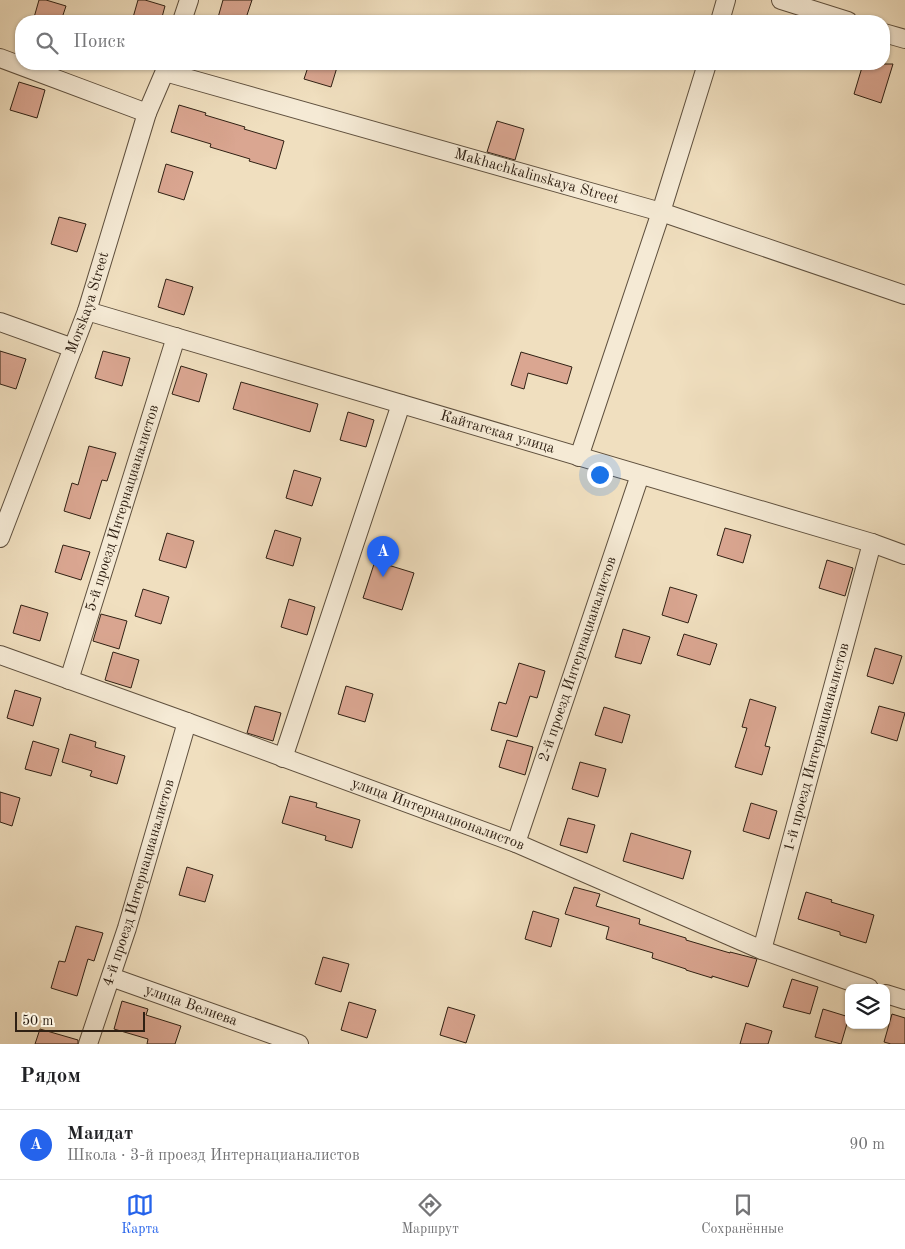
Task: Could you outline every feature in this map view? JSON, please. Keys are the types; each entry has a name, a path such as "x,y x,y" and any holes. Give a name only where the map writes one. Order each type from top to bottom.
{"street":[{"path":"184,15 190,0"},
{"path":"722,15 726,0"},
{"path":"781,0 829,15"},
{"path":"890,34 905,39"},
{"path":"0,58 15,64"},
{"path":"32,70 147,113"},
{"name":"Morskaya Street","path":"0,538 87,311 147,113 166,70"},
{"name":"Makhachkalinskaya Street","path":"174,70 661,212 905,295"},
{"path":"579,457 661,212 705,70"},
{"name":"Кайтагская улица","path":"87,311 872,543 905,555"},
{"path":"0,322 73,348"},
{"name":"5-й проезд Интернацианалистов","path":"69,680 176,337"},
{"path":"283,758 401,404"},
{"name":"2-й проезд Интернацианалистов","path":"516,843 640,475"},
{"name":"1-й проезд Интернацианалистов","path":"762,950 872,543"},
{"name":"улица Интернационалистов","path":"0,655 516,843 762,950 859,984"},
{"name":"4-й проезд Интернацианалистов","path":"88,1044 127,928 187,722"},
{"name":"улица Велиева","path":"111,977 299,1044"},
{"path":"890,995 905,1000"}],"building":[{"path":"39,0 46,0 66,6 63,15 35,15"},
{"path":"138,0 145,0 165,6 163,15 134,15"},
{"path":"223,0 252,0 247,15 219,15"},
{"path":"890,64 893,64 881,103 854,94 861,70 890,70"},
{"path":"307,70 336,70 331,87 304,79"},
{"path":"19,82 45,90 37,118 10,110"},
{"path":"179,105 245,127 244,129 284,141 276,169 210,147 211,144 171,132"},
{"path":"497,121 524,129 515,160 487,152"},
{"path":"166,164 193,172 184,200 158,192"},
{"path":"59,217 86,224 77,252 51,244"},
{"path":"166,279 193,287 184,315 158,307"},
{"path":"0,351 26,359 16,389 0,384"},
{"path":"103,351 130,358 122,386 95,378"},
{"path":"521,352 572,367 567,384 528,373 524,389 511,385"},
{"path":"181,366 207,374 199,402 172,394"},
{"path":"241,382 318,404 310,432 233,409"},
{"path":"348,412 374,420 366,447 340,440"},
{"path":"89,446 116,453 107,481 102,480 90,519 64,511 72,483 78,485"},
{"path":"294,470 321,478 312,506 286,498"},
{"path":"725,528 751,535 743,563 717,555"},
{"path":"275,530 301,538 293,566 266,558"},
{"path":"167,533 194,541 186,568 159,560"},
{"path":"63,545 90,552 81,580 55,572"},
{"path":"827,560 853,568 845,596 819,588"},
{"path":"375,561 414,573 402,610 363,598"},
{"path":"670,587 697,595 688,623 662,615"},
{"path":"143,589 169,597 161,624 135,616"},
{"path":"289,599 315,607 307,635 281,627"},
{"path":"21,605 48,613 40,641 13,633"},
{"path":"101,614 127,621 119,649 93,641"},
{"path":"623,629 650,637 641,664 615,657"},
{"path":"684,634 717,644 710,665 677,655"},
{"path":"875,648 902,656 893,684 867,676"},
{"path":"113,652 139,660 131,688 105,680"},
{"path":"519,663 545,671 537,698 530,696 517,737 491,730 499,702 506,704"},
{"path":"346,686 373,694 365,722 338,714"},
{"path":"15,690 41,698 33,726 7,718"},
{"path":"750,699 776,707 765,746 770,747 762,775 735,767 747,728 742,727"},
{"path":"255,706 281,713 273,741 247,733"},
{"path":"879,706 905,713 897,741 871,733"},
{"path":"604,707 630,715 622,743 595,735"},
{"path":"70,734 96,742 95,747 125,756 117,784 90,776 92,771 62,762"},
{"path":"507,740 533,747 525,775 499,767"},
{"path":"33,741 59,749 51,776 25,769"},
{"path":"580,762 606,769 598,797 572,789"},
{"path":"0,792 20,798 12,826 0,822"},
{"path":"290,796 317,803 316,807 360,820 352,848 325,840 326,836 282,823"},
{"path":"751,803 777,811 769,839 743,831"},
{"path":"568,818 595,825 587,853 560,845"},
{"path":"631,833 691,851 683,879 623,861"},
{"path":"187,867 213,875 205,902 179,895"},
{"path":"574,887 600,894 596,906 640,919 639,924 686,938 686,940 757,959 748,987 686,970 652,958 653,953 606,939 609,927 565,914"},
{"path":"806,892 874,915 866,943 840,935 840,932 798,919"},
{"path":"533,911 559,919 551,947 525,939"},
{"path":"76,926 103,933 94,961 88,959 77,996 51,988 59,961 65,962"},
{"path":"323,957 349,964 341,992 315,984"},
{"path":"792,979 818,987 810,1014 783,1007"},
{"path":"122,1001 148,1009 146,1015 181,1026 175,1044 147,1044 148,1039 114,1029"},
{"path":"349,1002 376,1010 367,1038 341,1030"},
{"path":"448,1007 475,1015 466,1043 440,1035"},
{"path":"823,1009 845,1016 845,1029 841,1044 815,1037"},
{"path":"892,1014 905,1018 905,1044 884,1042 888,1029 890,1029"},
{"path":"746,1023 772,1031 768,1044 740,1044"},
{"path":"40,1029 78,1040 78,1044 35,1044"}],"place":[{"name":"Маидат","path":"383,577"}]}
